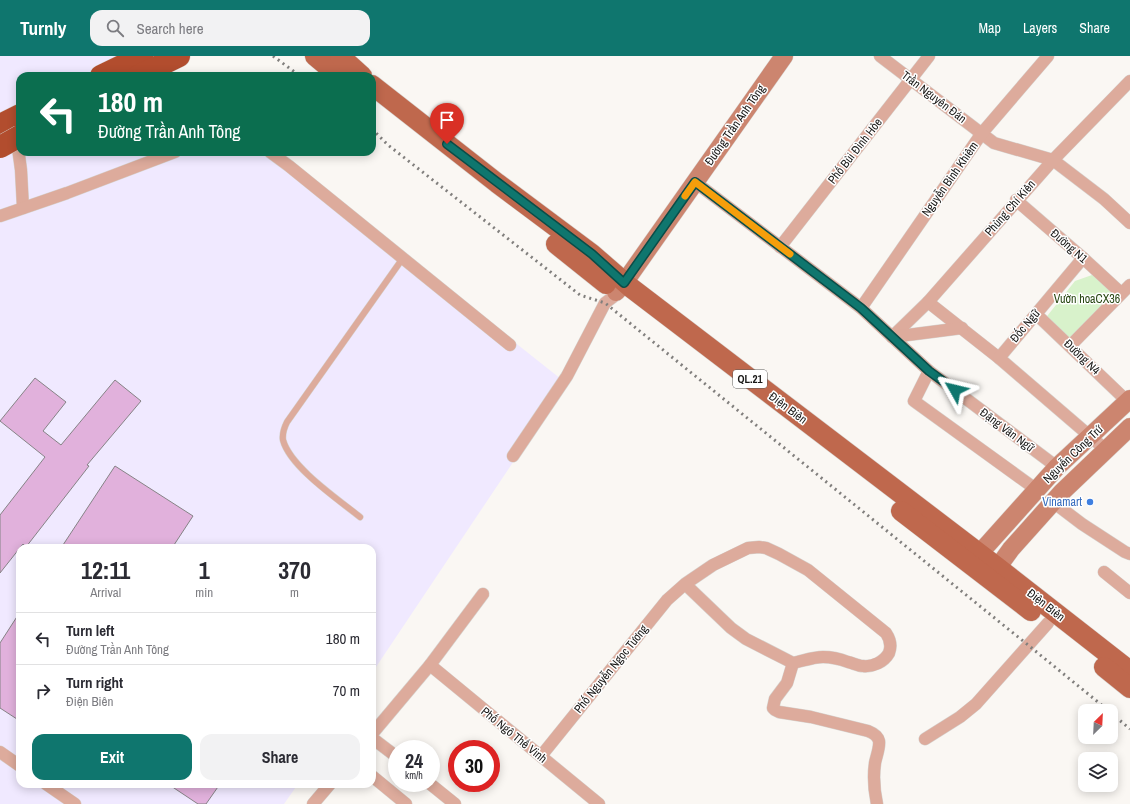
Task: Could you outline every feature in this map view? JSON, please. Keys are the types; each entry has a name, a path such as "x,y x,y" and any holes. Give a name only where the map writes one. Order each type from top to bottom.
{"highway":[{"path":"109,72 142,56"},
{"path":"146,72 179,56"},
{"path":"0,125 16,117"},
{"path":"0,147 16,138"}],"main road":[{"path":"315,56 334,72"},
{"path":"340,56 358,72"},
{"name":"Điện Biên","path":"376,88 592,254 620,287"},
{"name":"Điện Biên","path":"376,106 496,197 620,287 993,573 1130,671"},
{"name":"Điện Biên","path":"993,573 1048,623 1130,688"}],"street":[{"name":"Đường Trần Anh Tông","path":"620,287 784,56"},
{"name":"Trần Nguyên Đán","path":"880,56 994,143 1053,160 1128,217"},
{"name":"Phố Bùi Đình Hòe","path":"780,247 929,56"},
{"name":"Nguyễn Bỉnh Khiêm","path":"861,308 982,133 1048,56"},
{"name":"Phùng Chí Kiên","path":"892,337 928,302 1016,200 1053,160 1130,81"},
{"path":"0,130 16,146"},
{"path":"19,156 23,208"},
{"path":"0,216 164,156"},
{"path":"275,156 510,345"},
{"name":"Đặng Văn Ngữ","path":"695,182 861,308 929,371 1057,467"},
{"name":"Đường N1","path":"1016,200 1083,258 1126,289"},
{"name":"Đốc Ngữ","path":"999,358 1083,258"},
{"path":"513,456 567,376 605,303 613,297 620,287"},
{"path":"1070,346 1126,289"},
{"path":"928,302 999,358 1106,450"},
{"name":"Đường N4","path":"1036,314 1129,400"},
{"path":"892,337 962,328"},
{"path":"929,371 914,401 1037,490"},
{"name":"Nguyễn Công Trứ","path":"975,559 1057,467 1129,400"},
{"name":"Nguyễn Công Trứ","path":"993,573 1011,549 1062,492 1130,427"},
{"path":"1053,502 1082,524 1130,554"},
{"name":"Phố Nguyễn Ngọc Tương","path":"541,756 667,600 685,584 713,565 748,548 766,548 808,570 886,633 890,638 891,644 889,652 884,660 875,664 862,666 843,660 824,657 793,663"},
{"path":"1104,572 1130,593"},
{"path":"685,584 731,628 746,639 793,663 788,683 775,699 773,708 775,710 811,717 875,734 879,740 873,775 877,804"},
{"path":"376,729 430,665 483,594"},
{"path":"925,739 960,717 976,704 1048,623"},
{"name":"Phố Ngô Thế Vinh","path":"430,665 599,804"},
{"path":"376,741 388,750"},
{"path":"0,752 16,763"},
{"path":"376,779 406,804"},
{"path":"52,788 75,804"},
{"path":"313,804 327,788"},
{"path":"440,792 455,804"}],"lane":[{"path":"360,517 314,481 292,458 283,439 283,430 287,422 403,258"}],"shaded area":[{"path":"0,56 142,56 167,72 16,72 16,156 280,156 566,383 376,667 376,544 16,544 16,788 295,788 284,804 0,804"}],"green space":[{"name":"Vườn hoaCX36","path":"1092,275 1121,293 1070,346 1044,320 1075,281"}],"building":[{"path":"35,378 66,402 43,431 61,445 115,380 141,401 87,465 89,466 28,544 16,544 16,553 0,573 0,515 45,457 0,421"},
{"path":"115,466 193,516 175,544 64,544"},
{"path":"16,618 16,718 0,708 0,643"},
{"path":"174,788 217,788 206,804 198,804"}],"railway":[{"path":"273,56 295,72"},
{"path":"376,133 388,145 580,295 605,303 1100,704"},
{"path":"1118,719 1130,729"}],"slow traffic":[{"path":"685,196 695,182 790,254"}],"place":[{"name":"Vinamart","path":"1090,502"}],"route":[{"path":"447,144 592,254 624,283 695,182 861,308 929,371 955,390"}]}
